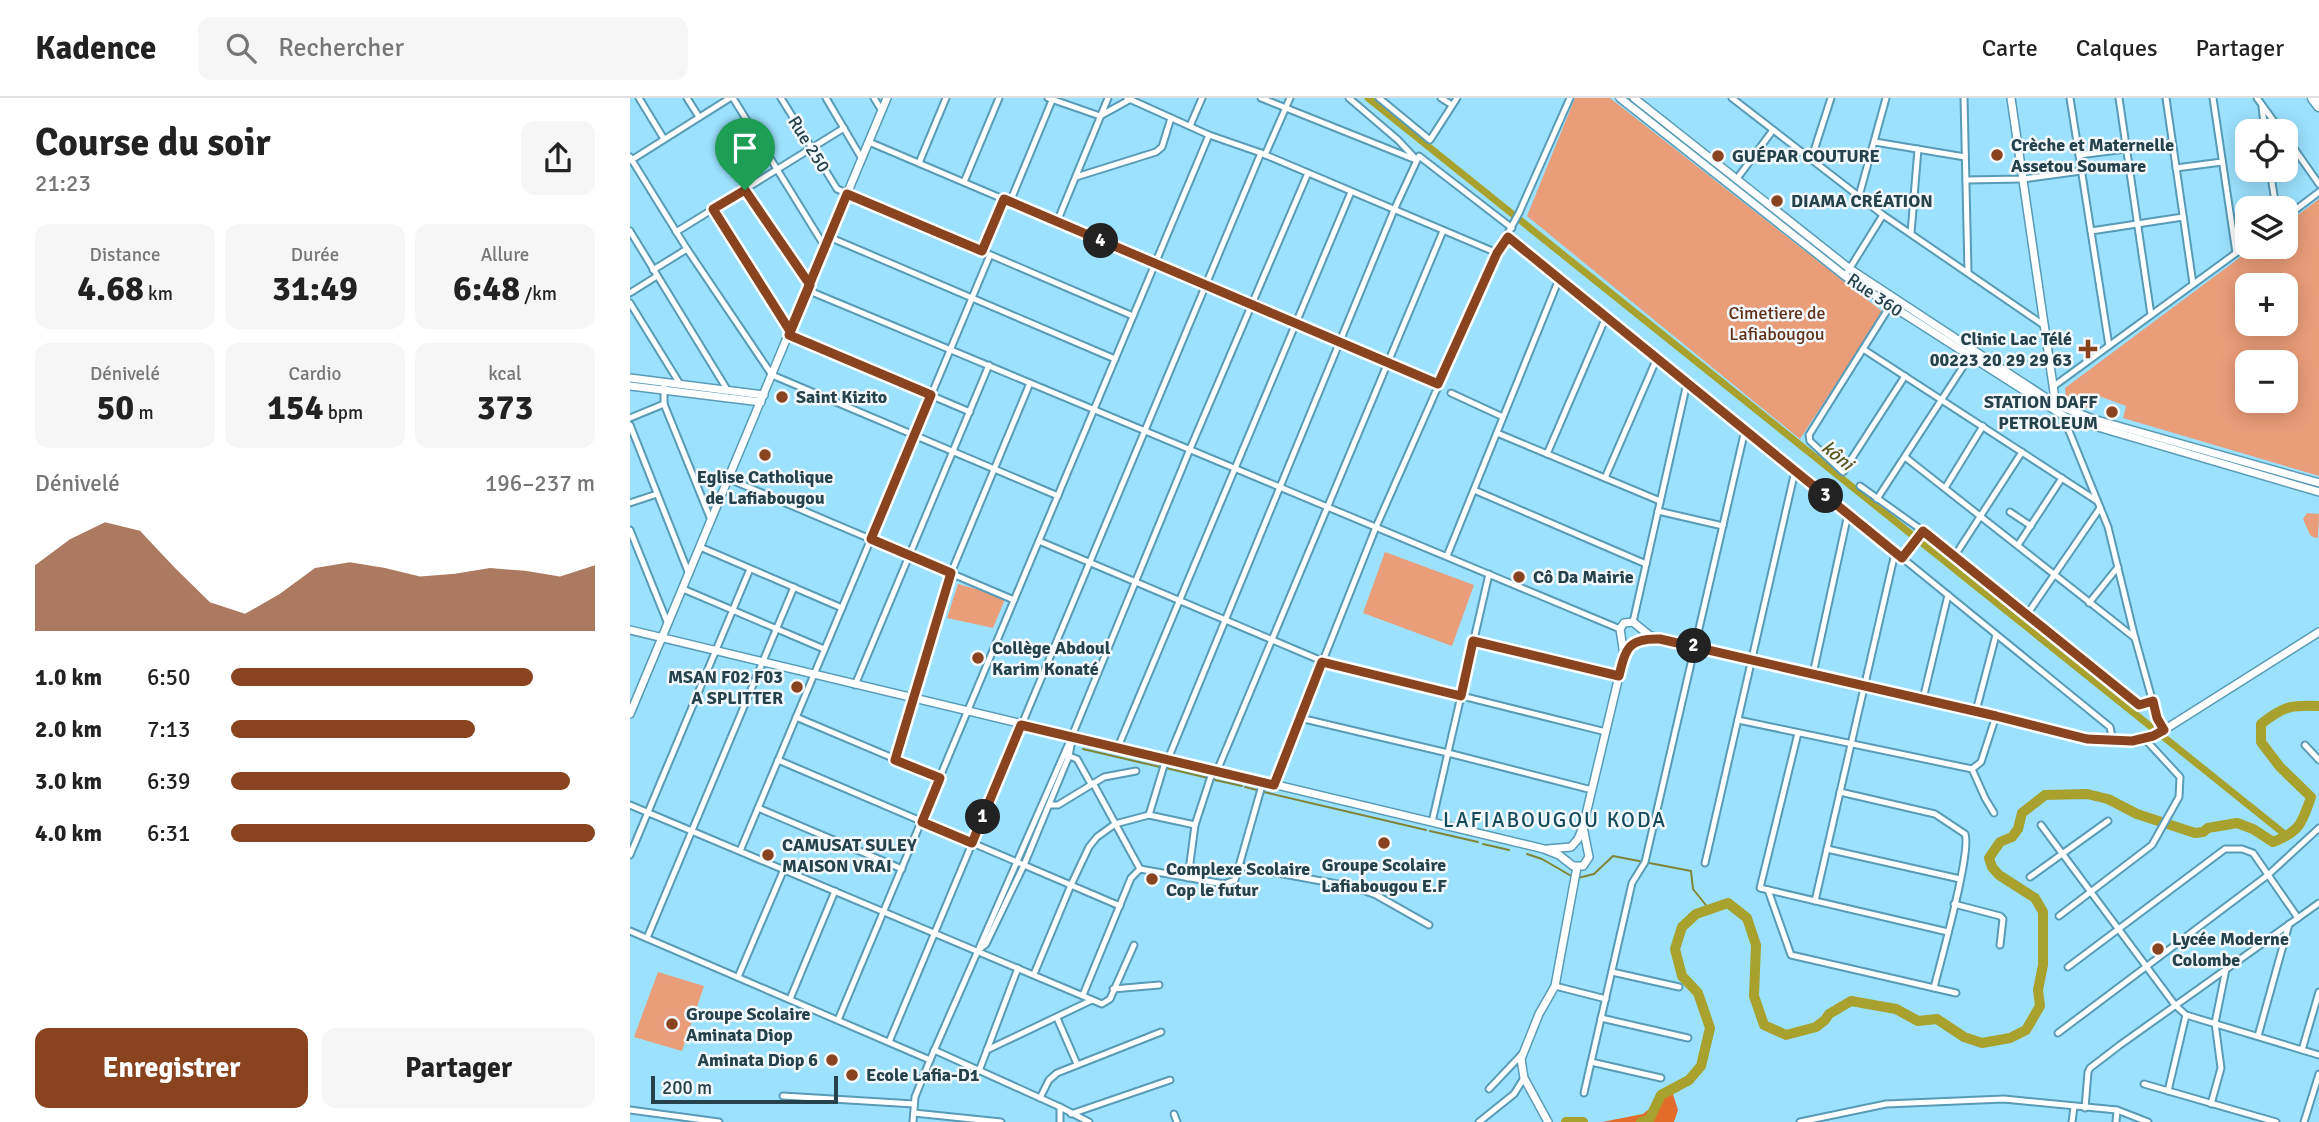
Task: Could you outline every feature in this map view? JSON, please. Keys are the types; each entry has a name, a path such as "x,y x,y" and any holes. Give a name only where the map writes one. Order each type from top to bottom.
{"highway":[{"path":"2313,98 2319,107"}],"street":[{"path":"639,98 664,139"},
{"path":"687,98 699,117"},
{"path":"825,247 732,98 631,159 687,249 772,375 1058,496"},
{"name":"Rue 250","path":"781,98 837,190 847,194"},
{"path":"825,98 862,159"},
{"path":"874,98 882,111"},
{"path":"630,714 887,98"},
{"path":"919,163 946,98"},
{"path":"964,182 999,98"},
{"path":"1057,222 1108,98"},
{"path":"1190,126 1202,98"},
{"path":"1261,98 1416,160"},
{"path":"889,1042 1206,285 1290,98"},
{"path":"1349,98 1398,140 1416,160"},
{"path":"1379,98 1430,140 1457,98"},
{"path":"1441,98 1452,105"},
{"path":"1274,785 1376,527 1497,253 1508,237 1570,98"},
{"name":"Rue 360","path":"1619,98 1890,306 2056,408 2319,483"},
{"name":"Rue 360","path":"1634,98 1848,273 2056,408 2067,418 2319,492"},
{"path":"1732,98 1883,215 2045,326"},
{"path":"1811,160 1831,98"},
{"path":"1859,196 1886,98"},
{"path":"1964,98 1968,272"},
{"path":"2011,98 2056,408"},
{"path":"2070,98 2109,346"},
{"path":"2119,98 2151,314"},
{"path":"2165,98 2193,284"},
{"path":"2213,98 2235,246"},
{"path":"2257,98 2273,119"},
{"path":"982,251 1051,99 1100,117"},
{"path":"1100,117 1128,99 1497,253"},
{"path":"2262,104 2264,119"},
{"path":"1076,177 1156,152 1161,147 1171,118"},
{"path":"676,232 844,128"},
{"path":"1736,180 1773,130"},
{"path":"838,1020 1209,135"},
{"path":"869,142 1438,384"},
{"path":"1875,142 1965,157"},
{"path":"2078,155 2172,142"},
{"path":"1910,233 1918,149"},
{"path":"2298,154 2319,184"},
{"path":"1149,815 1167,759 1416,160 1419,156 1512,228"},
{"path":"2176,169 2222,162"},
{"path":"1966,180 2023,180 2081,171"},
{"path":"913,1122 915,1097 930,1060 1045,805 1190,449 1308,173"},
{"path":"745,190 808,287 1030,383 1489,574 1620,631 1623,640 1660,639 1695,646 2087,739 2113,741 2153,736 2319,632"},
{"path":"1118,747 1351,192"},
{"path":"2298,207 2319,192"},
{"path":"847,194 1133,316"},
{"path":"713,209 790,333 970,412"},
{"path":"1848,273 1883,215"},
{"path":"2091,231 2183,217"},
{"path":"1188,877 1195,825 1215,770 1443,231"},
{"path":"630,232 728,391"},
{"path":"829,237 1115,359"},
{"path":"1508,237 2110,727 2113,741"},
{"path":"653,270 687,249"},
{"path":"2054,386 2235,254"},
{"path":"740,851 990,255"},
{"path":"630,293 657,276"},
{"path":"1447,556 1559,279"},
{"path":"630,303 680,384"},
{"path":"1890,306 1809,438 1843,472 1905,376"},
{"path":"1547,454 1606,317"},
{"path":"1863,349 2099,504"},
{"path":"1877,499 1970,356"},
{"path":"1605,478 1657,358"},
{"path":"855,685 989,365"},
{"path":"630,378 762,398"},
{"path":"664,382 664,404 711,520"},
{"path":"895,760 951,573 1030,383"},
{"path":"1633,622 1687,383"},
{"path":"630,386 762,398"},
{"path":"1451,393 1503,417"},
{"path":"630,418 664,404"},
{"path":"2067,418 2067,426 2108,527 2157,718 2164,730"},
{"path":"630,425 689,574"},
{"path":"1945,488 1983,426"},
{"path":"1584,1093 1632,883 1646,862 1745,430"},
{"path":"1497,433 1660,500"},
{"path":"1954,556 2022,452"},
{"path":"1905,457 2135,638"},
{"path":"1705,863 1795,471"},
{"path":"729,478 1014,600"},
{"path":"2018,545 2062,478"},
{"path":"1860,486 1954,556 2139,705 2153,701"},
{"path":"1474,490 1646,564"},
{"path":"630,503 657,494"},
{"path":"2026,616 2099,504"},
{"path":"1658,511 1723,526"},
{"path":"2010,512 2031,526"},
{"path":"1813,674 1848,514"},
{"path":"630,530 633,546 668,624"},
{"path":"1902,558 1921,533"},
{"path":"1039,541 1322,662 1606,732"},
{"path":"700,547 842,608"},
{"path":"1815,901 1895,553"},
{"path":"2089,603 2118,567"},
{"path":"630,855 750,569"},
{"path":"1432,822 1489,574"},
{"path":"647,938 794,587"},
{"path":"683,589 824,649"},
{"path":"1923,699 1948,595"},
{"path":"1548,1122 1524,1078 1521,1059 1539,1014 1555,986 1573,865 1567,852 1578,839 1583,827 1606,732 1624,655 1620,631 1627,622 1633,622 1660,639"},
{"path":"1624,655 1636,641 1641,629"},
{"path":"630,630 1544,849 1573,865 1583,866 1588,860 1583,827"},
{"path":"1976,711 1996,635"},
{"path":"1473,641 1619,676"},
{"path":"1738,720 1972,769 1981,762 1996,716"},
{"path":"796,717 940,778"},
{"path":"1300,718 1592,790"},
{"path":"1798,733 1760,888 1948,932"},
{"path":"2059,916 2152,845 2179,797 2180,777 2144,738"},
{"path":"2305,745 2319,760"},
{"path":"1066,755 1077,759 1140,869"},
{"path":"778,760 1120,906"},
{"path":"1972,769 1984,798 1994,813"},
{"path":"1045,805 1058,805 1092,784 1115,774 1136,771"},
{"path":"1140,869 1228,884 1235,880 1263,782"},
{"path":"1840,792 1935,814 1965,834 1967,844 1960,879 1934,988"},
{"path":"630,805 1102,1004 1111,999 1113,989 1135,945"},
{"path":"979,950 986,944 1024,865 1045,805"},
{"path":"758,808 902,869"},
{"path":"1034,974 1071,885 1089,847 1097,837 1115,824 1149,815 1195,825"},
{"path":"2030,877 2108,821"},
{"path":"2041,825 2175,1005 2186,1015 2319,1055"},
{"path":"2058,1033 2268,875 2319,828"},
{"path":"1544,849 1578,845 1587,850"},
{"path":"1828,849 1960,879"},
{"path":"2068,967 2225,849 2242,849 2253,853 2298,918"},
{"path":"1239,866 1354,887 1376,895 1429,925"},
{"path":"738,977 784,869"},
{"path":"1083,995 1131,878 1140,869"},
{"path":"1768,890 1791,956 1956,993"},
{"path":"790,999 835,891"},
{"path":"2085,1108 2090,1068 2319,903"},
{"path":"1954,904 2000,916 2003,919 2000,945"},
{"path":"2258,1036 2289,924"},
{"path":"630,931 930,1060"},
{"path":"979,1071 1018,968"},
{"path":"2211,1104 2221,1068 2215,1023 2226,969"},
{"path":"1612,972 1679,987"},
{"path":"1113,989 1159,985"},
{"path":"1555,986 1606,999"},
{"path":"2302,1050 2319,992"},
{"path":"987,1050 1093,1000"},
{"path":"2168,1091 2186,1015"},
{"path":"1057,1017 1077,1064"},
{"path":"1601,1017 1688,1038"},
{"path":"1040,1098 1049,1080 1057,1073 1161,1032"},
{"path":"934,1051 1088,1122"},
{"path":"1489,1088 1523,1052"},
{"path":"1591,1062 1661,1078"},
{"path":"2304,1122 2319,1074"},
{"path":"1479,1122 1514,1094 1524,1078"},
{"path":"1071,1114 1170,1080"},
{"path":"2144,1084 2276,1122"},
{"path":"783,1096 914,1104"},
{"path":"1800,1122 1886,1104 2004,1099 2117,1110 2148,1122"},
{"path":"1060,1107 1060,1122"},
{"path":"2072,1122 2074,1107"},
{"path":"630,1110 719,1122"},
{"path":"2116,1122 2117,1110"},
{"path":"914,1113 1002,1122"},
{"path":"1174,1114 1177,1122"}],"green space":[{"name":"Cimetiere de Lafiabougou","path":"1575,98 1610,98 1883,312 1800,439 1527,216"},
{"path":"2319,199 2319,476 2123,418 2126,406 2096,395 2091,409 2066,401 2065,388 2238,259 2298,259 2298,215"},
{"path":"2307,513 2319,514 2318,537 2310,535 2303,519"},
{"path":"1385,552 1474,585 1452,646 1363,613"},
{"path":"958,584 1006,597 993,628 947,618"},
{"path":"658,972 704,986 682,1051 634,1037"}],"shaded area":[{"path":"1672,1091 1678,1110 1674,1122 1602,1122 1643,1114"}],"waterway":[{"name":"kôni","path":"1368,98 2287,836"},
{"path":"1641,1122 1649,1120 1661,1095 1689,1080 1701,1066 1710,1028 1698,993 1682,976 1675,949 1682,927 1696,914 1728,903 1747,918 1756,945 1754,996 1764,1025 1786,1035 1816,1027 1829,1014 1851,1001 1896,1009 1918,1021 1937,1019 1964,1037 1982,1043 2010,1038 2026,1030 2040,1006 2038,990 2043,965 2043,912 2035,898 1999,875 1989,858 2000,842 2012,837 2018,829 2022,813 2045,795 2087,794 2108,799 2137,814 2195,833 2237,823 2253,829 2273,842 2289,835 2298,826 2311,797 2280,767 2261,742 2261,724 2288,708 2319,706"},
{"path":"1083,749 1160,767"},
{"path":"1166,768 1208,778"},
{"path":"1215,780 1242,786"},
{"path":"1245,787 1257,790"},
{"path":"1264,792 1426,830"},
{"path":"1430,831 1478,842"},
{"path":"1483,844 1509,850"},
{"path":"1527,854 1542,859 1573,877"},
{"path":"1578,878 1594,874 1613,856 1691,871 1693,889 1709,909"},
{"path":"1566,1122 1583,1122"}],"place":[{"name":"Crèche et Maternelle Assetou Soumare","path":"1997,155"},
{"name":"GUÉPAR COUTURE","path":"1718,156"},
{"name":"DIAMA CRÉATION","path":"1777,201"},
{"name":"Clinic Lac Télé 00223 20 29 29 63","path":"2088,349"},
{"name":"Saint Kizito","path":"782,397"},
{"name":"STATION DAFF PETROLEUM","path":"2112,412"},
{"name":"Eglise Catholique de Lafiabougou","path":"765,455"},
{"name":"Cô Da Mairie","path":"1519,577"},
{"name":"Collège Abdoul Karim Konaté","path":"978,658"},
{"name":"MSAN F02 F03 A SPLITTER","path":"797,687"},
{"name":"Groupe Scolaire Lafiabougou E.F","path":"1384,843"},
{"name":"CAMUSAT SULEY MAISON VRAI","path":"768,855"},
{"name":"Complexe Scolaire Cop le futur","path":"1152,879"},
{"name":"Lycée Moderne Colombe","path":"2158,949"},
{"name":"Groupe Scolaire Aminata Diop","path":"672,1024"},
{"name":"Aminata Diop 6","path":"832,1060"},
{"name":"Ecole Lafia-D1","path":"852,1075"}],"district":[{"name":"LAFIABOUGOU KODA","path":"1555,820"}],"route":[{"path":"745,190 713,209 790,331 847,194 982,251 1004,199 1438,384 1497,253 1508,237 1902,558 1923,531 2139,705 2153,701 2157,718 2164,730 2132,741 2087,739 1660,639 1638,639 1628,647 1619,676 1473,641 1461,696 1322,662 1274,785 1021,725 972,843 922,822 940,778 895,760 951,573 871,539 931,395 789,335 810,285 797,270 745,190"}]}
